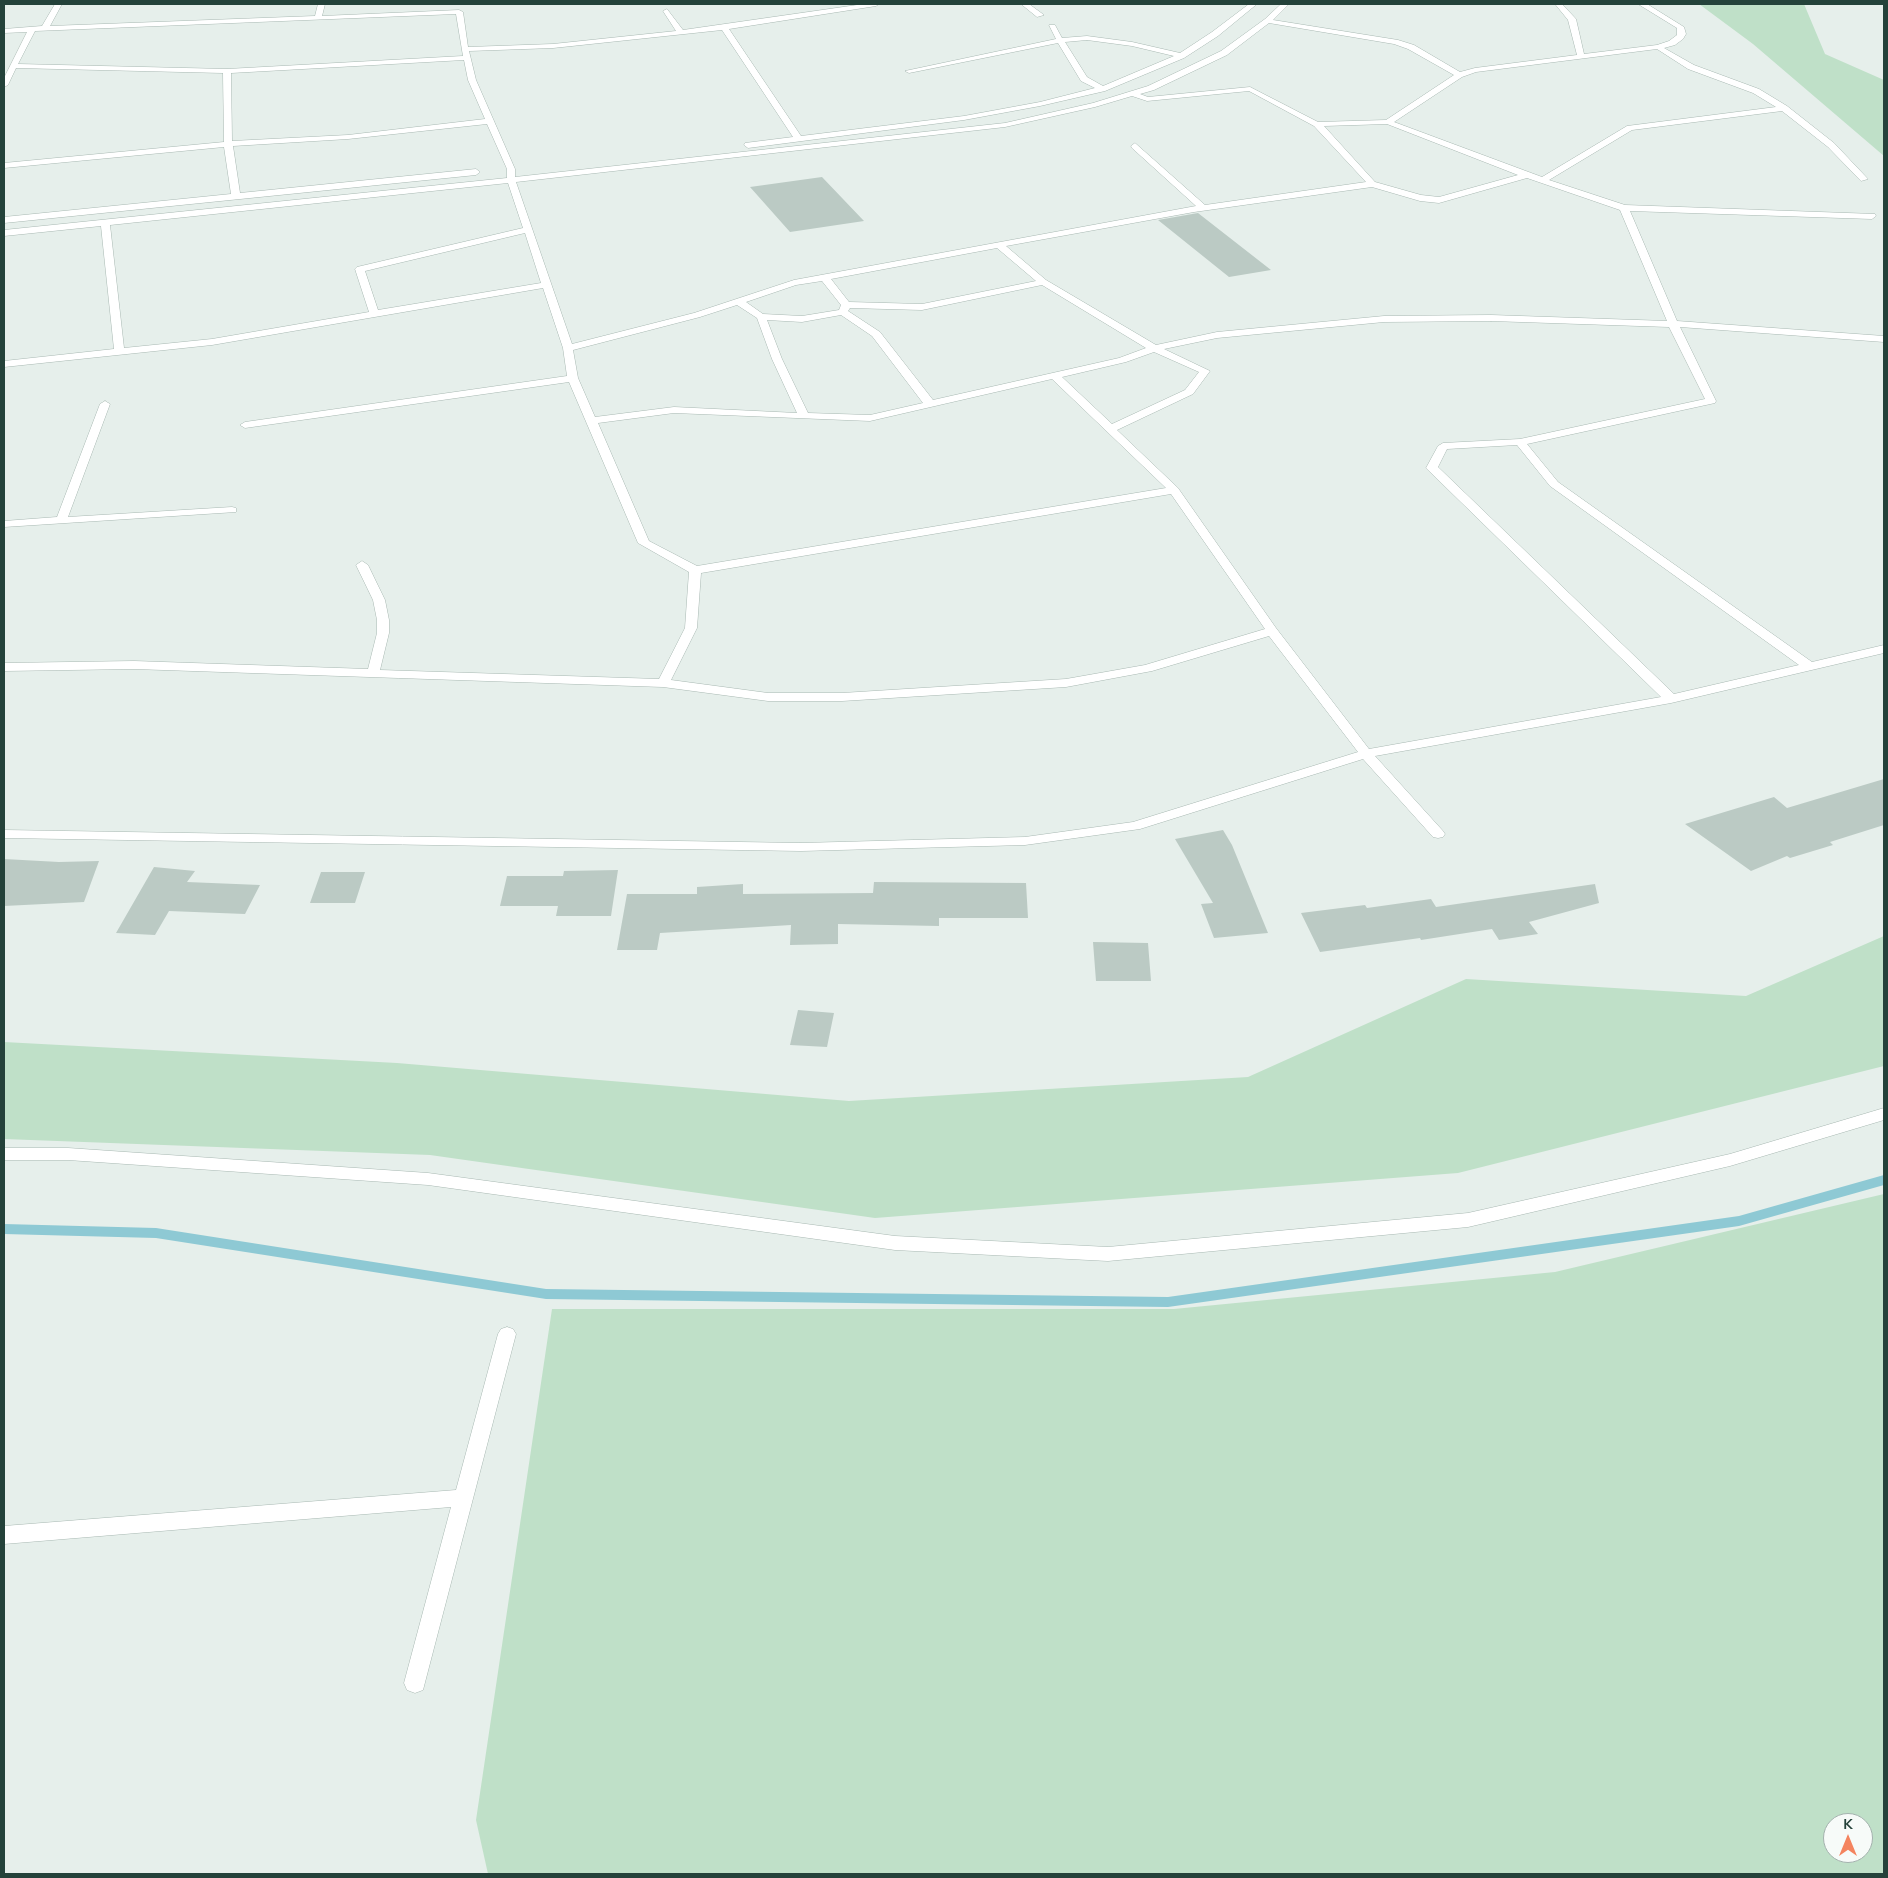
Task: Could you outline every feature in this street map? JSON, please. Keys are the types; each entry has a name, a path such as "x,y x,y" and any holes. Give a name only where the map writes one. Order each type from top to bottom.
{"street":[{"path":"45,28 58,4"},
{"path":"318,18 321,4"},
{"path":"465,49 553,46 681,33 876,4"},
{"path":"1025,4 1040,15"},
{"path":"742,146 964,118 1040,104 1102,89 1136,78 1181,56 1253,4"},
{"path":"4,233 511,174 758,154 1005,125 1051,116 1133,94 1224,54 1268,21 1285,4"},
{"path":"1558,4 1572,19 1581,56"},
{"path":"1388,122 1459,76 1500,66 1658,47 1677,40 1682,31 1642,4"},
{"path":"667,11 681,33"},
{"path":"4,31 459,12 472,80 511,174 568,348 573,378 644,542 695,570 1174,490"},
{"path":"1268,21 1395,42 1411,47 1459,76"},
{"path":"1052,27 1062,40 1084,79 1102,89"},
{"path":"724,28 800,139"},
{"path":"4,85 32,29"},
{"path":"908,71 1062,40 1086,38 1132,44 1181,56"},
{"path":"1658,47 1691,67 1756,91 1784,108 1830,145 1864,179"},
{"path":"14,66 227,71 467,58"},
{"path":"227,71 228,144 236,196"},
{"path":"1133,94 1147,99 1250,89 1317,124 1372,184"},
{"path":"1543,180 1622,131 1630,128 1784,108"},
{"path":"4,166 228,144 348,137 490,121"},
{"path":"1317,124 1388,122 1527,175 1624,208 1872,216"},
{"path":"1135,146 1202,207"},
{"path":"627,158 732,147"},
{"path":"511,174 521,168"},
{"path":"502,170 511,174"},
{"path":"4,220 482,172"},
{"path":"568,348 697,314 794,283 1202,207 1372,184 1420,198 1439,200 1527,175"},
{"path":"1624,208 1673,324 1711,401 1520,442 1443,446 1432,468 1671,699"},
{"path":"105,222 120,351"},
{"path":"374,314 360,269 528,230"},
{"path":"998,244 1043,282 1154,348 1205,372 1189,392 1110,428"},
{"path":"824,277 844,309 876,334 930,404"},
{"path":"738,301 761,317 802,319 844,309 922,307 1043,282"},
{"path":"4,364 212,342 546,285"},
{"path":"761,317 777,359 804,417"},
{"path":"592,421 674,410 804,417 870,418 1122,360 1154,348 1217,336 1384,319 1491,318 1673,324 1884,339"},
{"path":"1055,376 1174,490 1272,631 1366,754 1438,834"},
{"path":"245,425 573,378"},
{"path":"61,521 105,404"},
{"path":"1520,442 1554,484 1810,667"},
{"path":"4,524 232,510"},
{"path":"362,565 379,600 383,620 383,633 373,673"},
{"path":"663,683 691,628 695,570"},
{"path":"4,666 134,665 663,683 733,694 802,698 1028,687 1110,676 1272,631"},
{"path":"4,834 801,847 1025,841 1135,826 1366,754 1671,699 1884,650"},
{"path":"4,1154 68,1154 428,1178 895,1243 1108,1254 1468,1220 1730,1160 1884,1114"},
{"path":"415,1683 507,1334"},
{"path":"4,1535 464,1498"}],"green space":[{"path":"1699,4 1804,4 1825,54 1884,80 1884,156 1753,44"},
{"path":"1884,936 1884,1066 1458,1173 875,1218 430,1155 4,1139 4,1042 397,1063 849,1101 1248,1077 1466,979 1746,996"},
{"path":"1884,1194 1884,1874 488,1874 476,1820 552,1309 1174,1309 1555,1272"}],"building":[{"path":"822,177 864,221 790,232 750,187"},
{"path":"1198,213 1271,270 1229,277 1158,220"},
{"path":"1884,779 1884,825 1830,842 1833,845 1790,858 1787,856 1751,871 1685,824 1774,797 1787,808"},
{"path":"1223,830 1232,845 1268,933 1214,938 1201,904 1213,903 1175,839"},
{"path":"4,859 59,862 99,861 84,902 4,906"},
{"path":"154,867 195,871 187,882 260,885 245,914 169,911 155,935 116,933"},
{"path":"618,870 611,916 556,916 558,906 500,906 507,876 563,876 564,871"},
{"path":"321,872 365,872 355,903 310,903"},
{"path":"874,882 1026,883 1028,918 939,918 939,926 838,924 838,944 790,945 791,925 660,933 657,950 617,950 627,894 697,894 697,887 743,884 743,894 873,893"},
{"path":"1595,884 1599,903 1529,922 1538,934 1499,940 1492,929 1320,952 1301,913 1365,905 1367,908 1431,899 1436,907"},
{"path":"1093,942 1148,943 1151,981 1096,981"},
{"path":"798,1010 834,1013 827,1047 790,1045"}],"waterway":[{"path":"4,1229 156,1233 546,1294 1168,1302 1739,1221 1884,1180"}]}
